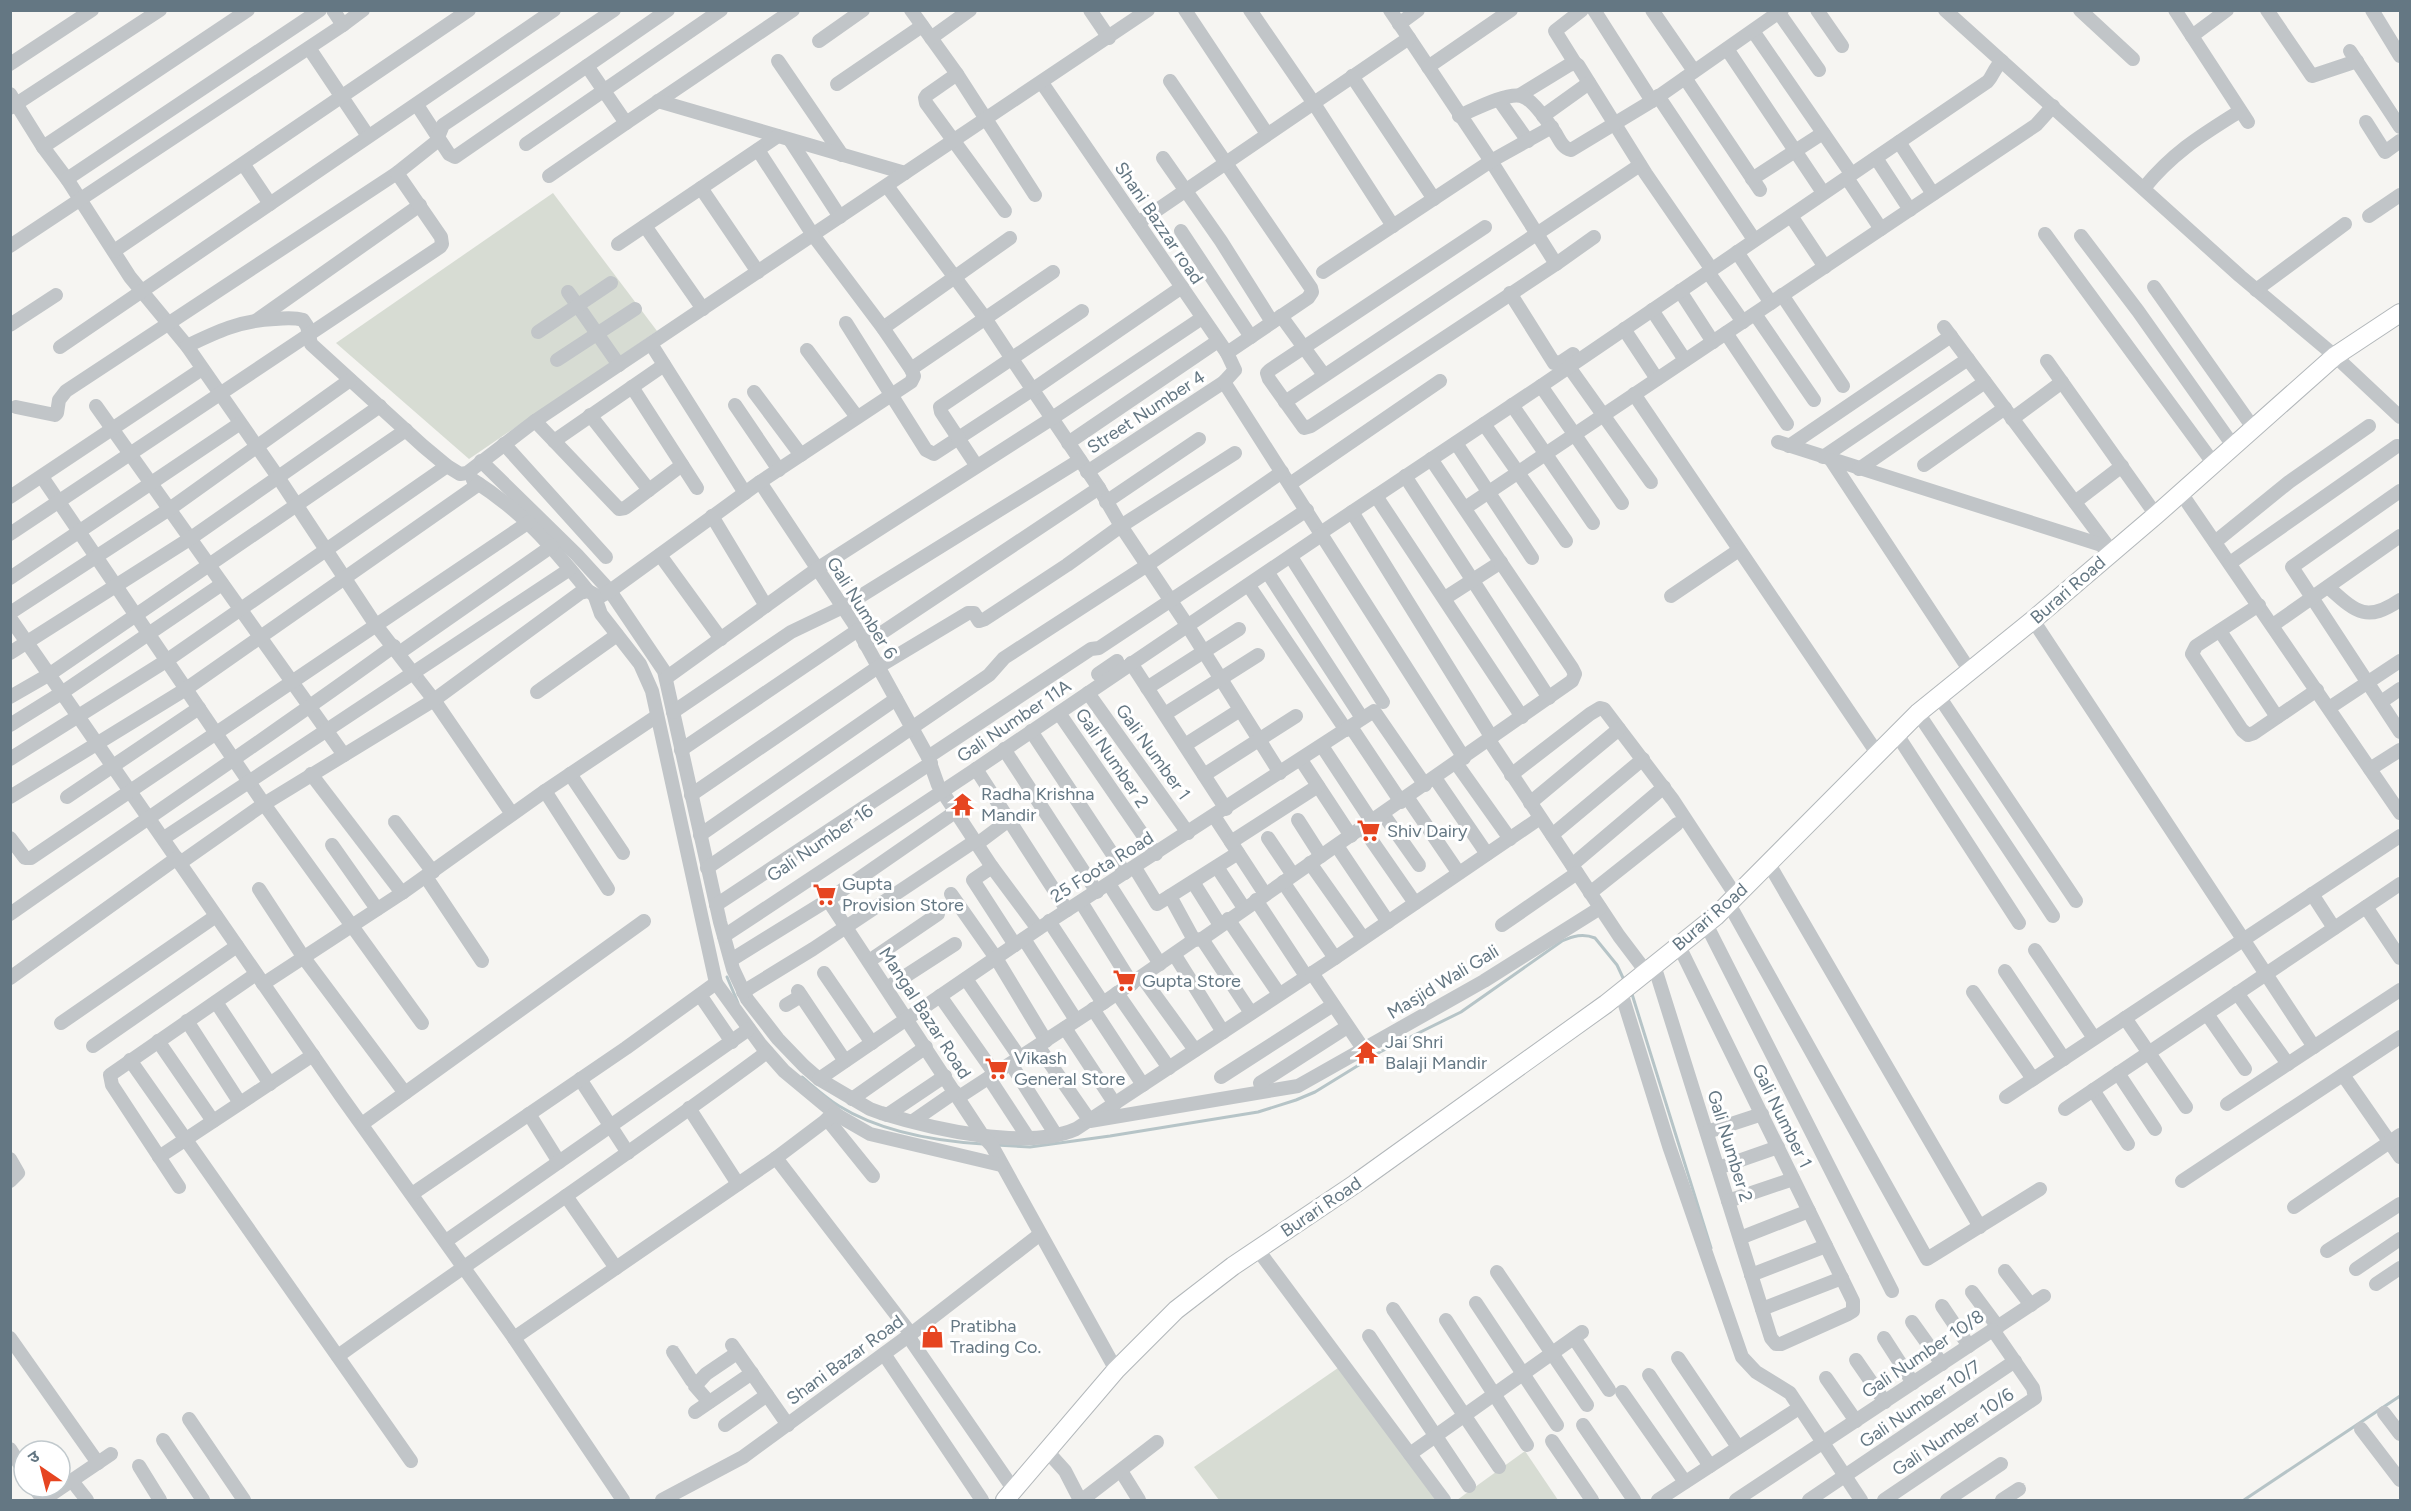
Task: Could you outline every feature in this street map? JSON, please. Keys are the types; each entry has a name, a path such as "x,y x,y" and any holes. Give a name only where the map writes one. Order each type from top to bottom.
{"main road":[{"name":"Burari Road","path":"1010,1495 1116,1370 1176,1310 1206,1286 1399,1153 1637,980 1679,946 1732,900 1896,733 1938,695 2033,620 2110,549 2156,515 2329,361 2400,313"}],"street":[{"path":"10,64 92,10"},
{"path":"160,10 12,102 67,179 142,292 193,356 278,477 375,624 434,700 512,814"},
{"path":"43,147 248,10"},
{"path":"67,179 320,10"},
{"path":"333,10 343,25"},
{"path":"10,246 181,134 363,10"},
{"path":"114,251 244,165 469,10"},
{"path":"60,347 554,10"},
{"path":"16,407 52,415 66,391 397,173 433,144 443,125 614,10"},
{"path":"417,105 452,156 458,155 668,10"},
{"path":"526,144 721,10"},
{"path":"549,176 793,10"},
{"path":"819,41 863,10"},
{"path":"911,10 957,74 1035,195"},
{"path":"931,38 970,10"},
{"path":"1090,10 1109,38"},
{"path":"473,468 535,421 1148,10"},
{"path":"1185,10 1268,134"},
{"path":"1250,10 1393,226"},
{"path":"1390,10 1491,161 1556,264"},
{"path":"1399,24 1418,10"},
{"path":"1428,67 1511,10"},
{"path":"1582,10 1555,31 1575,63 1582,69 1640,165 1708,268 1814,400"},
{"path":"1594,10 1751,235"},
{"path":"1653,10 1756,184 1795,151 1822,133"},
{"path":"1818,10 1842,46"},
{"path":"1945,10 1997,67 2144,188 2256,290 2329,361 2400,417"},
{"path":"2079,10 2133,59"},
{"path":"2144,188 2176,153 2244,117 2175,10"},
{"path":"2192,36 2227,10"},
{"path":"2267,10 2312,76 2354,56 2400,127"},
{"path":"2372,10 2400,56"},
{"path":"1520,95 1525,97 1548,122 1564,146 1571,150 1655,99 1780,12 1818,70"},
{"path":"837,84 922,26"},
{"path":"1753,31 1822,133 1881,229"},
{"path":"1138,223 1409,38"},
{"path":"309,48 368,136"},
{"path":"1727,49 1820,188"},
{"path":"778,61 842,155"},
{"path":"1459,116 1499,100 1520,95 1575,63"},
{"path":"587,66 626,123"},
{"path":"1708,268 1751,235 1820,188 1876,158 1990,80 1997,67"},
{"path":"1510,293 1551,359 1557,364 1791,216 1847,173 1997,67"},
{"path":"957,74 927,95 925,100 1005,211"},
{"path":"1352,76 1434,199"},
{"path":"1170,81 1311,288 1310,296 1227,353 1236,370 1224,382 1322,533 1510,839"},
{"name":"Shani Bazzar road","path":"1042,83 1227,353"},
{"path":"1323,272 1491,161 1528,141 1589,83"},
{"path":"1499,100 1528,141"},
{"path":"658,101 905,173"},
{"path":"1465,508 2036,125 2050,111"},
{"path":"2366,122 2385,152 2400,141"},
{"path":"618,244 758,150 784,138"},
{"path":"784,138 840,217"},
{"path":"1899,142 1934,194"},
{"path":"10,978 264,804 434,700 580,593 599,594 660,555 760,482 914,379 911,369 884,328 813,235 758,150"},
{"path":"1163,158 1277,319 1304,348 1324,375"},
{"path":"1876,158 1910,210"},
{"path":"244,165 270,204"},
{"path":"1285,402 1640,165"},
{"path":"10,534 219,394 307,331 440,247 441,237 397,173"},
{"path":"887,186 985,318 1099,488 1146,566 1187,625 1280,773"},
{"path":"701,188 758,272"},
{"path":"2369,216 2400,195"},
{"path":"257,320 420,205"},
{"path":"1791,216 1825,267"},
{"path":"2256,290 2345,224"},
{"path":"645,226 703,309"},
{"path":"1485,227 1267,373 1269,380 1302,426 1307,428 1594,237"},
{"path":"1181,231 1251,336"},
{"path":"2044,234 2214,464"},
{"path":"2080,236 2138,311 2234,447"},
{"path":"884,328 1010,238"},
{"path":"1737,252 1777,299 1843,386"},
{"name":"Gali Number 11A","path":"723,933 819,874 940,788 976,770 1088,693 1124,662 1249,586 1352,512 1680,291 1708,268"},
{"path":"911,369 1053,273"},
{"path":"538,332 611,283"},
{"path":"846,324 929,453 934,454 1182,287"},
{"path":"2154,287 2253,429"},
{"path":"1680,291 1713,342"},
{"path":"568,292 619,365"},
{"path":"10,325 56,295"},
{"path":"557,360 635,309"},
{"path":"976,465 940,407 1082,310"},
{"path":"1652,310 1685,360"},
{"path":"10,497 113,429 221,329 257,320 295,318 303,320 311,344 447,466 473,468 577,555 599,594 601,614 645,672 657,716 716,983 767,1052 832,1117 873,1176"},
{"path":"666,678 817,569 1051,419 1202,318"},
{"path":"1624,329 1657,379"},
{"path":"1948,332 2110,549 1859,469 1783,444 1948,332"},
{"path":"1726,333 1787,424"},
{"path":"1068,443 1218,341"},
{"path":"651,344 745,493"},
{"path":"807,350 857,417"},
{"path":"1827,458 1968,359"},
{"path":"2047,361 2156,515"},
{"path":"554,441 664,365"},
{"path":"1569,367 1651,482"},
{"path":"350,380 171,508 10,616 313,1055 464,1265 623,1500"},
{"path":"707,868 911,726 989,675 1004,658 1440,381"},
{"name":"Street Number 4","path":"673,712 791,632 843,607 1224,382"},
{"path":"1859,469 1985,382"},
{"path":"1924,465 2062,382"},
{"path":"1540,386 1622,503"},
{"path":"632,387 697,489"},
{"path":"754,392 801,455"},
{"path":"1634,394 1877,753"},
{"path":"10,654 191,538 380,405"},
{"path":"735,405 778,470"},
{"path":"1512,405 1593,523"},
{"path":"96,406 171,508 260,639 344,755"},
{"path":"590,415 649,490"},
{"path":"535,421 619,509 625,508 682,465"},
{"path":"10,578 239,424"},
{"path":"1484,424 1566,542"},
{"path":"2215,542 2289,482 2369,426"},
{"path":"10,696 50,674 406,430"},
{"path":"1106,502 1199,439"},
{"path":"1456,443 1532,558"},
{"path":"504,444 606,557"},
{"path":"2230,563 2397,446"},
{"path":"691,795 878,668 968,613 974,613 979,621 985,619 1121,526 1235,453"},
{"path":"1827,458 1970,671"},
{"path":"913,1121 992,1076 1118,993 1404,800 1572,681 1575,674 1431,459"},
{"path":"10,759 166,661 447,466"},
{"path":"2074,502 2122,466"},
{"path":"473,468 479,484 529,522 570,569 599,594 659,662 666,678 707,868 731,960 743,992 778,1040 819,1079 870,1109 913,1121 993,1151"},
{"path":"1405,476 1549,698"},
{"path":"42,477 166,661 250,780 264,804 422,1023"},
{"name":"Gali Number 6","path":"760,482 858,630 929,760 940,788 955,812 992,867 1044,925 1098,1006 1143,1085"},
{"path":"10,796 186,689 479,484"},
{"path":"866,644 1099,488"},
{"path":"2400,491 2294,563 2292,570 2369,682 2400,732"},
{"path":"2181,493 2400,813"},
{"path":"1376,496 1522,717"},
{"path":"716,905 1091,649 1099,648 1307,510"},
{"path":"1352,512 1511,775 1600,908 1637,980 1669,1146 1742,1357 1756,1372 1784,1388 1861,1500"},
{"path":"712,516 766,606"},
{"path":"10,838 25,858 31,858 529,522"},
{"path":"2273,625 2400,536"},
{"path":"10,914 149,816 552,546"},
{"path":"1671,596 1740,550"},
{"path":"660,555 721,639"},
{"path":"1291,557 1363,718 1404,800 1456,868"},
{"path":"1445,598 1501,562"},
{"path":"164,838 570,569"},
{"path":"1268,573 1363,718"},
{"path":"10,725 63,692 222,584"},
{"path":"1249,586 1363,718 1430,782 1487,854"},
{"path":"2328,586 2354,609 2368,614 2382,611 2400,600"},
{"path":"2259,605 2196,646 2192,654 2242,730 2248,735 2317,690"},
{"path":"2033,620 2314,1047"},
{"path":"1148,688 1239,629"},
{"path":"681,750 858,630"},
{"path":"2220,631 2277,717"},
{"path":"537,692 617,635"},
{"path":"1165,714 1258,655"},
{"path":"2329,708 2400,661"},
{"path":"940,788 1124,662 1148,688 1204,775 1255,901"},
{"path":"2381,702 2400,689"},
{"name":"Gali Number 1","path":"1088,693 1188,833"},
{"path":"1938,695 2076,902"},
{"path":"700,835 896,699"},
{"path":"67,797 199,708"},
{"path":"1511,775 1600,708 1607,712 1664,787 1732,900 1927,1259 2040,1189"},
{"path":"1185,745 1240,710"},
{"name":"Gali Number 2","path":"1059,713 1156,854"},
{"path":"1918,713 2053,916"},
{"path":"179,1187 109,1080 110,1075 216,1002 304,958 430,874 512,814 657,716"},
{"path":"1204,775 1296,716"},
{"name":"25 Foota Road","path":"819,1079 1044,925 1363,718"},
{"path":"1530,803 1619,729"},
{"path":"1031,731 1130,871 1157,904 1217,867 1235,847 1318,786"},
{"path":"1896,733 2019,923"},
{"path":"1320,747 1415,903"},
{"path":"1004,749 1160,964"},
{"path":"2370,768 2400,750"},
{"path":"1552,835 1643,759"},
{"path":"1301,760 1318,786 1419,865"},
{"path":"976,770 1067,910"},
{"path":"311,774 402,893"},
{"path":"570,774 623,853"},
{"path":"1502,925 1575,869 1664,787"},
{"name":"Gali Number 16","path":"723,933 940,788"},
{"path":"545,792 608,889"},
{"path":"731,960 831,898 955,812"},
{"path":"832,1117 870,1134 993,1151 1027,1136 1069,1132 1090,1121 1335,958 1540,818"},
{"path":"743,992 1009,820"},
{"path":"1298,820 1316,859 1362,938"},
{"path":"395,822 430,874 482,961"},
{"path":"1590,893 1677,824"},
{"path":"2006,1097 2400,836"},
{"path":"1268,838 1288,878 1335,958"},
{"path":"332,845 377,909"},
{"path":"1337,846 1388,922"},
{"path":"1769,864 1980,1227"},
{"path":"992,867 973,880 1019,942 1071,1024 1115,1104"},
{"path":"1217,867 1255,901 1364,1050"},
{"name":"Mangal Bazar Road","path":"819,874 846,926 993,1151 1116,1370"},
{"path":"1193,882 1279,994"},
{"path":"2065,1109 2334,928 2399,888"},
{"path":"259,889 304,958 405,1093"},
{"path":"951,894 996,958 1042,1043 1090,1121"},
{"path":"2312,894 2334,928"},
{"path":"1170,896 1251,1013"},
{"path":"1081,902 1137,980 1195,1050"},
{"path":"2366,907 2400,958"},
{"name":"Masjid Wali Gali","path":"1090,1121 1298,1086 1484,981 1600,908"},
{"path":"869,961 938,914"},
{"path":"61,1023 216,916"},
{"path":"362,1124 644,921"},
{"path":"1706,924 1892,1291"},
{"path":"887,988 955,944"},
{"path":"93,1046 237,946"},
{"name":"Gali Number 1","path":"1679,946 1853,1301 1853,1311 1829,1323 1781,1344 1776,1344 1771,1338"},
{"path":"2035,950 2094,1038"},
{"path":"1176,957 1222,1032"},
{"path":"2005,971 2064,1059"},
{"path":"824,973 872,1043"},
{"path":"966,979 1056,1135"},
{"name":"Gali Number 2","path":"1637,980 1707,1132 1771,1338"},
{"path":"412,1194 716,983"},
{"path":"2227,1104 2400,990"},
{"path":"1973,992 2033,1079"},
{"path":"786,1005 799,993 845,1061"},
{"path":"1118,993 1169,1068"},
{"path":"2237,993 2288,1064"},
{"path":"700,995 732,1042"},
{"path":"940,996 992,1076 1027,1136"},
{"path":"216,1002 270,1084"},
{"path":"1221,1077 1333,1005"},
{"path":"2206,1014 2245,1069"},
{"path":"2124,1018 2186,1107"},
{"path":"186,1021 240,1103"},
{"path":"1260,1083 1347,1027"},
{"path":"446,1241 749,1029"},
{"path":"2182,1181 2400,1036"},
{"path":"158,1041 213,1121"},
{"path":"852,1099 926,1047"},
{"path":"338,1356 464,1265 628,1153 767,1052"},
{"path":"159,1157 313,1055"},
{"path":"130,1060 187,1138 411,1461"},
{"path":"2118,1073 2155,1129"},
{"path":"2343,1075 2395,1139 2400,1157"},
{"path":"887,1115 945,1076"},
{"path":"580,1079 628,1153"},
{"path":"2093,1090 2128,1144"},
{"path":"689,1108 738,1184"},
{"path":"529,1114 559,1162"},
{"path":"1707,1132 1762,1114"},
{"path":"514,1338 832,1117"},
{"path":"2294,1207 2395,1139"},
{"path":"1718,1168 1778,1147"},
{"path":"776,1158 910,1335 1010,1495"},
{"path":"10,1160 18,1173 10,1181"},
{"path":"1728,1201 1793,1179"},
{"path":"566,1196 616,1268"},
{"path":"2326,1251 2400,1204"},
{"path":"1740,1238 1809,1210"},
{"name":"Shani Bazar Road","path":"662,1500 743,1457 910,1335 1040,1234"},
{"path":"2355,1269 2400,1239"},
{"path":"1751,1275 1826,1246"},
{"path":"1258,1250 1444,1500"},
{"path":"2376,1284 2400,1268"},
{"path":"2006,1271 2031,1305"},
{"path":"1497,1272 1587,1405"},
{"path":"1762,1309 1842,1278"},
{"name":"Gali Number 10/6","path":"1884,1500 2035,1398 2033,1388 1972,1292"},
{"name":"Gali Number 10/8","path":"1736,1500 2044,1296"},
{"path":"1476,1303 1557,1425"},
{"path":"1942,1306 1969,1346"},
{"path":"1393,1309 1499,1467"},
{"path":"1446,1320 1527,1445"},
{"path":"1912,1322 1942,1364"},
{"path":"1410,1454 1578,1335 1616,1391 1685,1482"},
{"path":"1369,1336 1469,1486"},
{"path":"10,1338 98,1463"},
{"path":"1884,1338 1913,1383"},
{"path":"709,1402 695,1386 735,1349 788,1425"},
{"path":"673,1352 692,1381"},
{"path":"884,1354 982,1500"},
{"path":"1678,1358 1738,1448"},
{"path":"1856,1360 1885,1402"},
{"name":"Gali Number 10/7","path":"1809,1500 2015,1361"},
{"path":"695,1412 752,1373"},
{"path":"1649,1375 1710,1466"},
{"path":"1827,1378 1856,1421"},
{"path":"724,1425 767,1395"},
{"path":"1658,1500 1799,1408"},
{"path":"2384,1413 2400,1434"},
{"path":"189,1419 244,1500"},
{"path":"1583,1425 1634,1500"},
{"path":"2361,1429 2400,1480"},
{"path":"163,1440 203,1500"},
{"path":"1552,1441 1592,1500"},
{"path":"1047,1451 1065,1471 1081,1500 1157,1442"},
{"path":"87,1500 72,1482 111,1454"},
{"path":"1947,1500 2001,1464"},
{"path":"139,1466 160,1500"},
{"path":"1121,1471 1139,1500"},
{"path":"2002,1500 2019,1489"}],"shaded area":[{"path":"553,193 657,331 469,459 336,343"},
{"path":"1338,1368 1438,1500 1219,1500 1194,1467"},
{"path":"1525,1451 1558,1500 1457,1500"}],"waterway":[{"path":"996,1145 1030,1147 1110,1136 1258,1112 1296,1100 1315,1092 1380,1052 1461,1012 1562,941 1574,937 1582,935 1595,938 1617,965 1624,980"},
{"path":"727,977 738,1003"},
{"path":"1632,994 1711,1248"},
{"path":"802,1077 839,1106 890,1129 927,1138 983,1144"},
{"path":"2244,1500 2400,1396"}],"place":[{"name":"Radha Krishna Mandir","path":"963,804"},
{"name":"Shiv Dairy","path":"1369,831"},
{"name":"Gupta Provision Store","path":"824,894"},
{"name":"Gupta Store","path":"1124,981"},
{"name":"Jai Shri Balaji Mandir","path":"1367,1052"},
{"name":"Vikash General Store","path":"996,1068"},
{"name":"Pratibha Trading Co.","path":"932,1336"}]}
